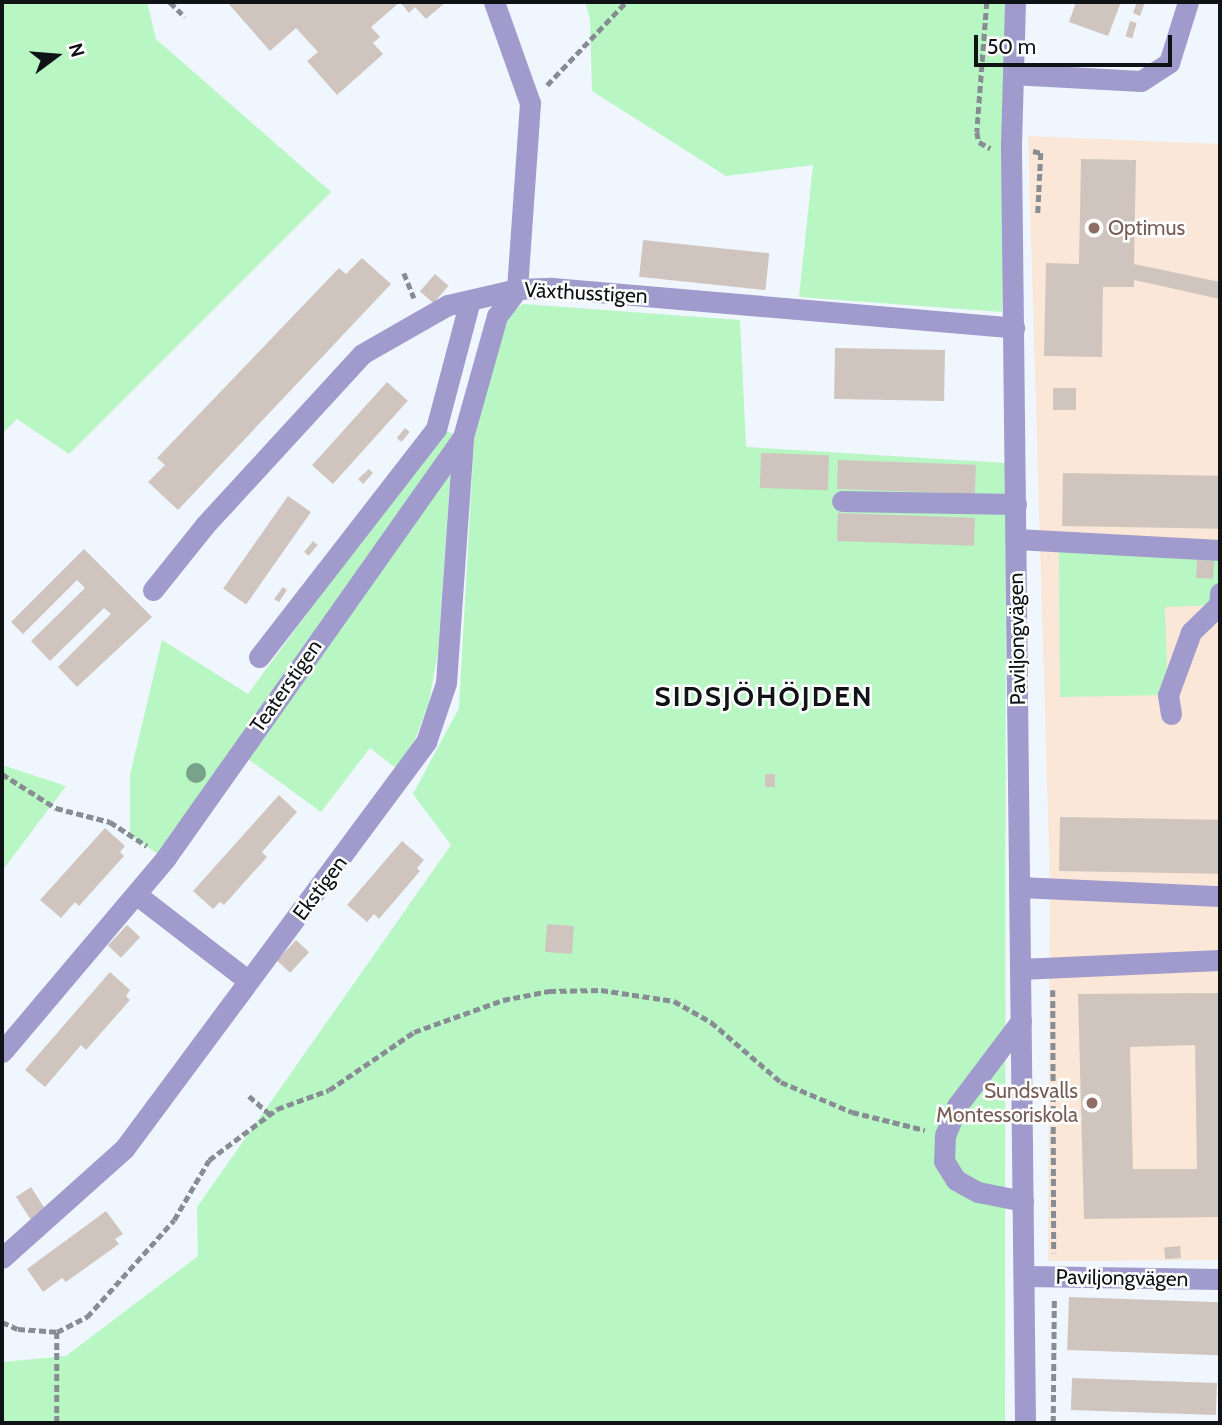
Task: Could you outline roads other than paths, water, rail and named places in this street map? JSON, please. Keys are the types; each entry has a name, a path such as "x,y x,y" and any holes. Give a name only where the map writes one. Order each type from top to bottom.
{"street":[{"path":"494,2 530,103 517,289"},
{"name":"Paviljongvägen","path":"1015,2 1011,148 1025,1423"},
{"path":"1013,74 1141,82 1168,63 1188,2"},
{"name":"Växthusstigen","path":"153,590 205,525 362,354 448,305 517,289 1014,328"},
{"name":"Teaterstigen","path":"2,1052 165,859 463,437 497,316 517,289"},
{"path":"259,657 436,429 470,300"},
{"path":"436,429 463,437"},
{"name":"Ekstigen","path":"2,1258 124,1149 246,979 285,935 410,768 435,720 446,683 463,437"},
{"path":"842,501 1016,504"},
{"path":"1016,539 1220,550"},
{"path":"1171,714 1168,695 1191,632 1219,605 1220,593"},
{"path":"1019,887 1220,896"},
{"path":"137,895 246,979"},
{"path":"1020,969 1220,960"},
{"path":"1021,1021 957,1107 944,1135 944,1161 956,1180 978,1192 1023,1201"},
{"name":"Paviljongvägen","path":"1024,1276 1220,1279"}],"place":[{"name":"Optimus","path":"1094,228"},
{"name":"Sundsvalls Montessoriskola","path":"1092,1103"}],"district":[{"name":"SIDSJÖHÖJDEN","path":"764,696"}]}
